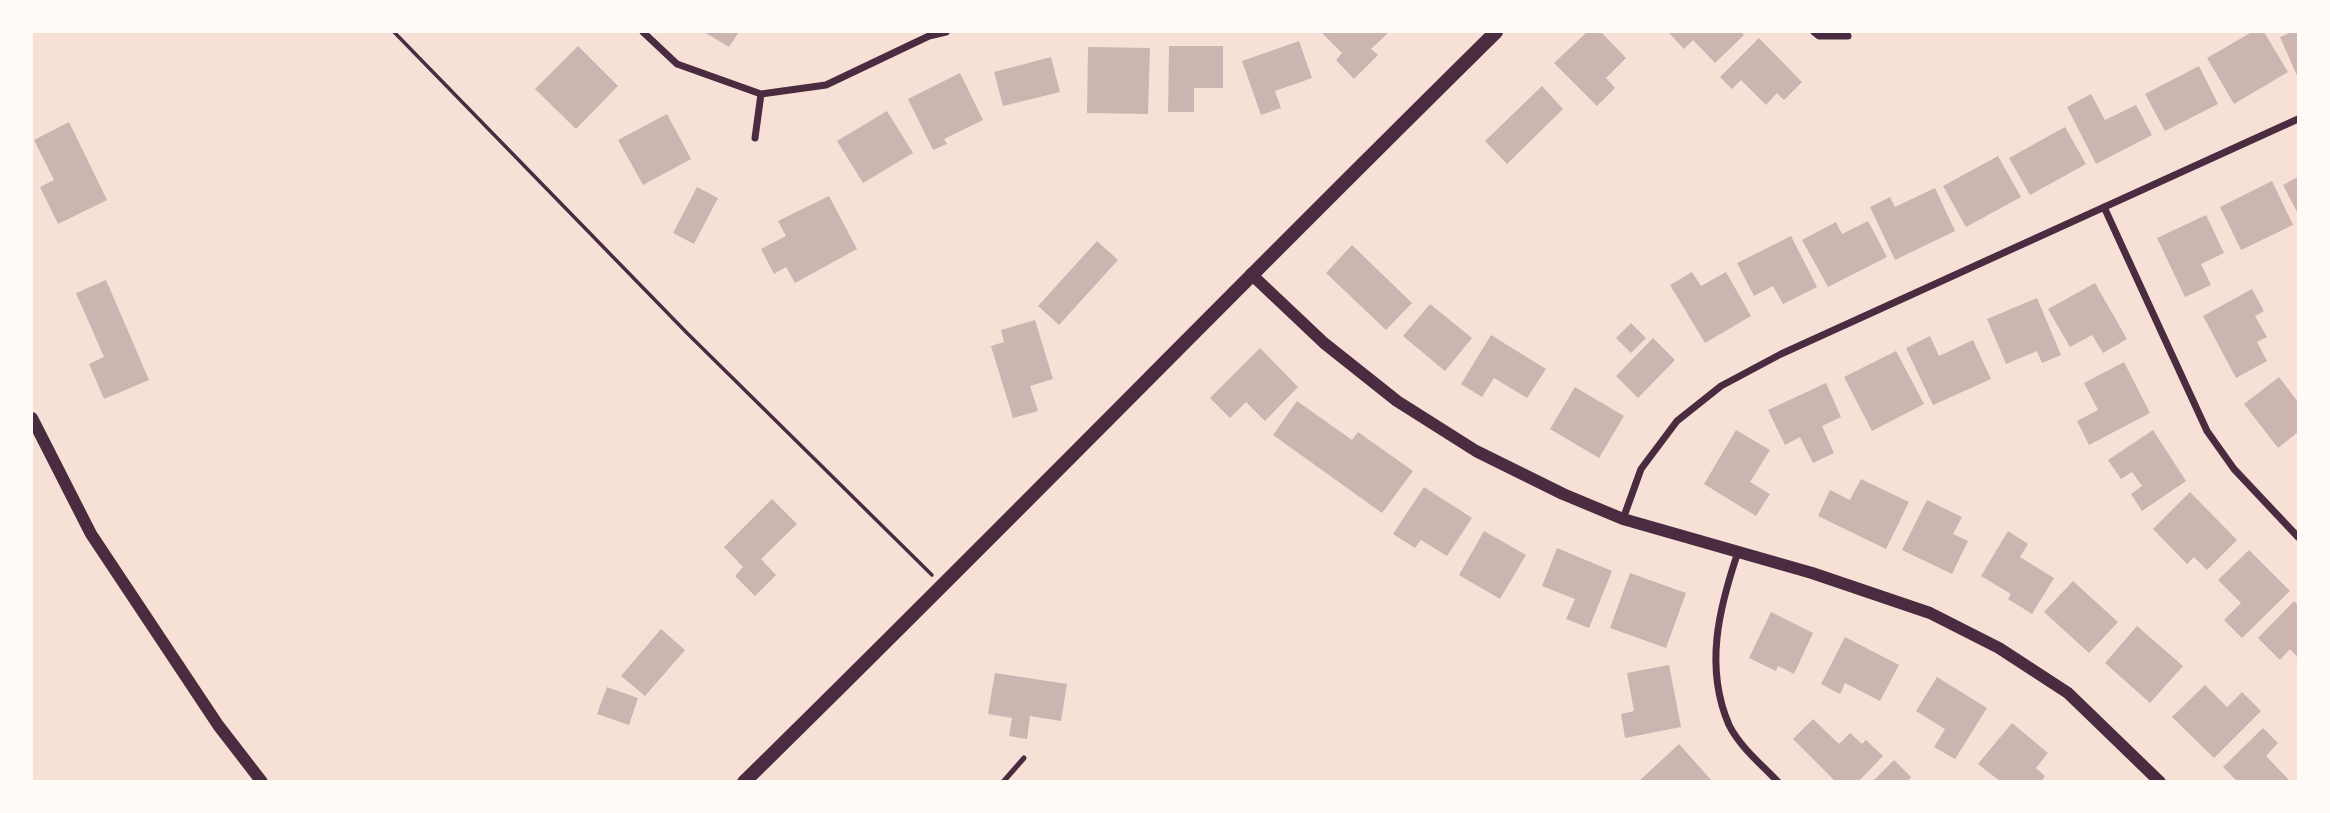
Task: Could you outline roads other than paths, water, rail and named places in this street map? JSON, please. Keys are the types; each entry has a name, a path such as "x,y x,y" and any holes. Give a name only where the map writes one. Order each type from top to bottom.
{"main road":[{"path":"744,782 1496,32"}],"street":[{"path":"643,32 677,64 761,94 826,85 929,36 946,32"},
{"path":"1814,32 1819,36 1848,36"},
{"path":"755,138 761,94"},
{"path":"1623,519 1641,469 1677,421 1721,386 1781,354 2298,119"},
{"path":"2104,207 2207,431 2234,469 2298,537"},
{"path":"1251,274 1324,343 1397,401 1476,451 1563,494 1623,519 1812,573 1930,613 1999,648 2068,693 2160,782"},
{"path":"32,418 91,534 218,725 261,782"},
{"path":"1738,552 1717,623 1715,660 1720,693 1730,725 1745,748 1778,782"}],"lane":[{"path":"1003,782 1024,758"}]}
